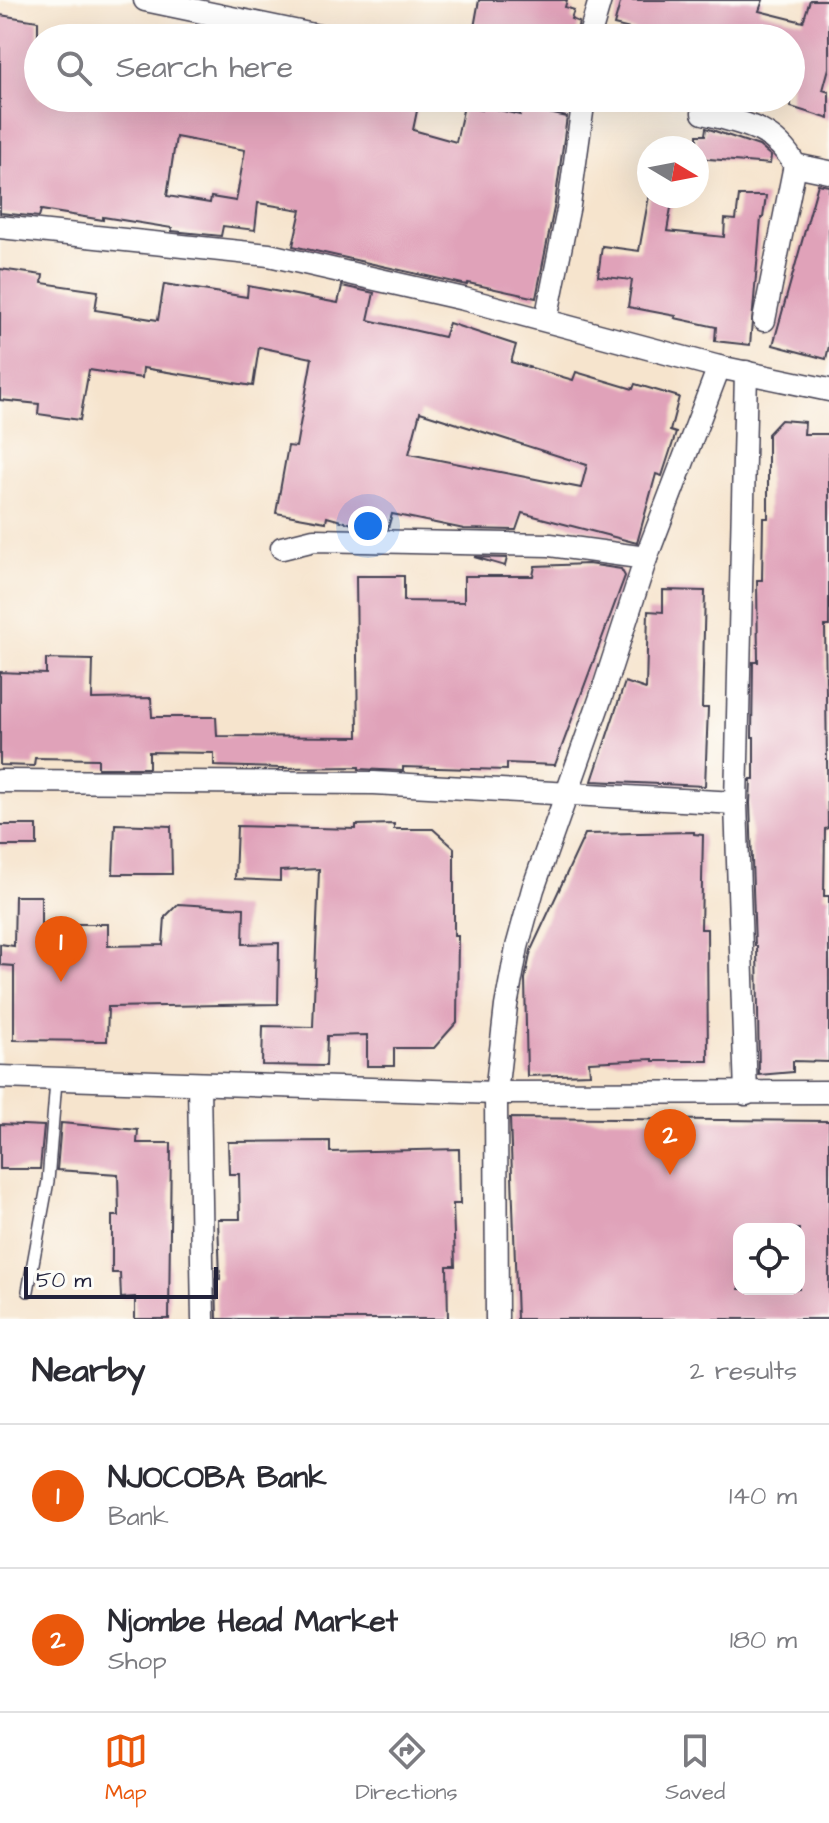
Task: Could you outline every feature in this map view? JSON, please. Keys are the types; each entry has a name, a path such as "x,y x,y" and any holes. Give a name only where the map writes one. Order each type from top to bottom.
{"street":[{"path":"145,0 261,24"},
{"path":"593,24 600,0"},
{"path":"546,320 569,205 582,112"},
{"path":"703,113 767,133 785,147 795,165 764,320"},
{"path":"795,165 829,172"},
{"path":"0,227 269,255 354,272 719,367 829,390"},
{"path":"497,1319 496,1093 506,1006 517,947 533,889 646,558 719,367"},
{"path":"746,372 736,803 746,1094"},
{"path":"282,548 314,540 522,545 597,550 646,558"},
{"path":"0,781 374,783 736,803"},
{"path":"0,1077 496,1093 829,1092"},
{"path":"199,1084 203,1319"}],"lane":[{"path":"28,1291 48,1181 56,1081"}],"building":[{"path":"479,0 567,0 565,7 574,10 571,19 579,22 578,24 475,24"},
{"path":"621,0 763,0 759,11 803,22 810,0 829,0 829,68 823,90 829,92 829,119 805,111 805,24 614,24"},
{"path":"0,15 38,21 38,24 24,24 24,112 417,112 413,130 456,142 463,112 520,115 521,112 544,112 567,117 555,203 536,298 293,246 301,210 258,203 255,230 223,226 221,236 41,210 39,217 0,213","holes":["176,137 245,150 236,201 211,197 210,203 167,196"]},
{"path":"706,128 759,146 771,156 770,164 709,159 709,136 697,136 705,135"},
{"path":"818,184 829,186 829,346 826,359 773,345"},
{"path":"739,196 766,196 761,218 750,345 715,341 716,327 628,307 632,280 598,276 602,246 639,251 647,208 671,208 667,231 724,237 725,219 736,220"},
{"path":"0,269 43,275 42,283 98,291 95,310 158,320 164,284 247,297 248,286 338,303 342,286 374,293 368,320 444,337 449,323 516,345 511,362 573,380 576,372 633,389 635,384 679,397 670,431 676,433 662,476 656,474 637,543 522,513 516,530 464,529 392,514 388,528 363,527 327,517 326,522 276,513 288,446 296,447 312,358 259,347 253,386 143,368 142,378 89,370 80,420 38,414 39,404 0,400","holes":["420,412 587,465 581,488 409,454"]},
{"path":"781,420 805,422 804,434 829,434 829,626 825,626 828,828 825,829 824,896 829,896 829,1062 793,1061 793,1072 759,1075 750,803 751,779 754,779 753,662 758,662 757,580 762,580 763,518 768,518 768,434"},
{"path":"474,557 507,558 505,566"},
{"path":"588,564 621,569 625,576 555,765 507,763 507,770 403,767 403,771 359,767 214,766 214,753 149,752 149,768 98,768 98,759 35,758 34,766 0,765 0,672 46,674 46,659 93,660 92,699 151,698 152,717 216,717 217,736 358,737 356,576 404,576 404,601 464,602 464,576 533,576 535,566"},
{"path":"663,590 705,591 702,708 708,708 705,786 592,781 625,682 646,689 648,611 663,612"},
{"path":"115,824 171,826 172,874 113,874"},
{"path":"394,824 394,829 433,829 454,848 454,936 458,936 457,1022 434,1048 394,1048 394,1066 367,1066 367,1035 327,1036 326,1066 262,1065 263,1026 313,1027 319,869 280,871 280,881 235,879 237,826 356,829 356,825"},
{"path":"0,825 37,825 37,846 0,846"},
{"path":"694,832 703,835 701,929 707,929 708,1061 653,1059 589,1062 590,1074 527,1076 525,979 531,950 585,834"},
{"path":"15,896 41,896 41,924 108,924 108,946 163,945 165,917 178,904 244,908 243,944 279,943 278,1004 108,1007 107,1041 14,1040 14,966 0,965 0,944 14,946"},
{"path":"510,1118 829,1121 829,1319 517,1319"},
{"path":"61,1123 138,1130 137,1143 171,1143 169,1319 135,1319 135,1297 121,1298 120,1273 112,1273 112,1216 119,1216 118,1174 57,1170"},
{"path":"0,1124 44,1126 40,1169 0,1169"},
{"path":"330,1141 330,1152 459,1149 460,1204 453,1204 455,1266 447,1266 448,1319 217,1319 216,1279 220,1279 218,1219 240,1219 239,1174 229,1174 228,1142"}],"place":[{"name":"NJOCOBA Bank","path":"61,982"},
{"name":"Njombe Head Market","path":"670,1175"}]}
